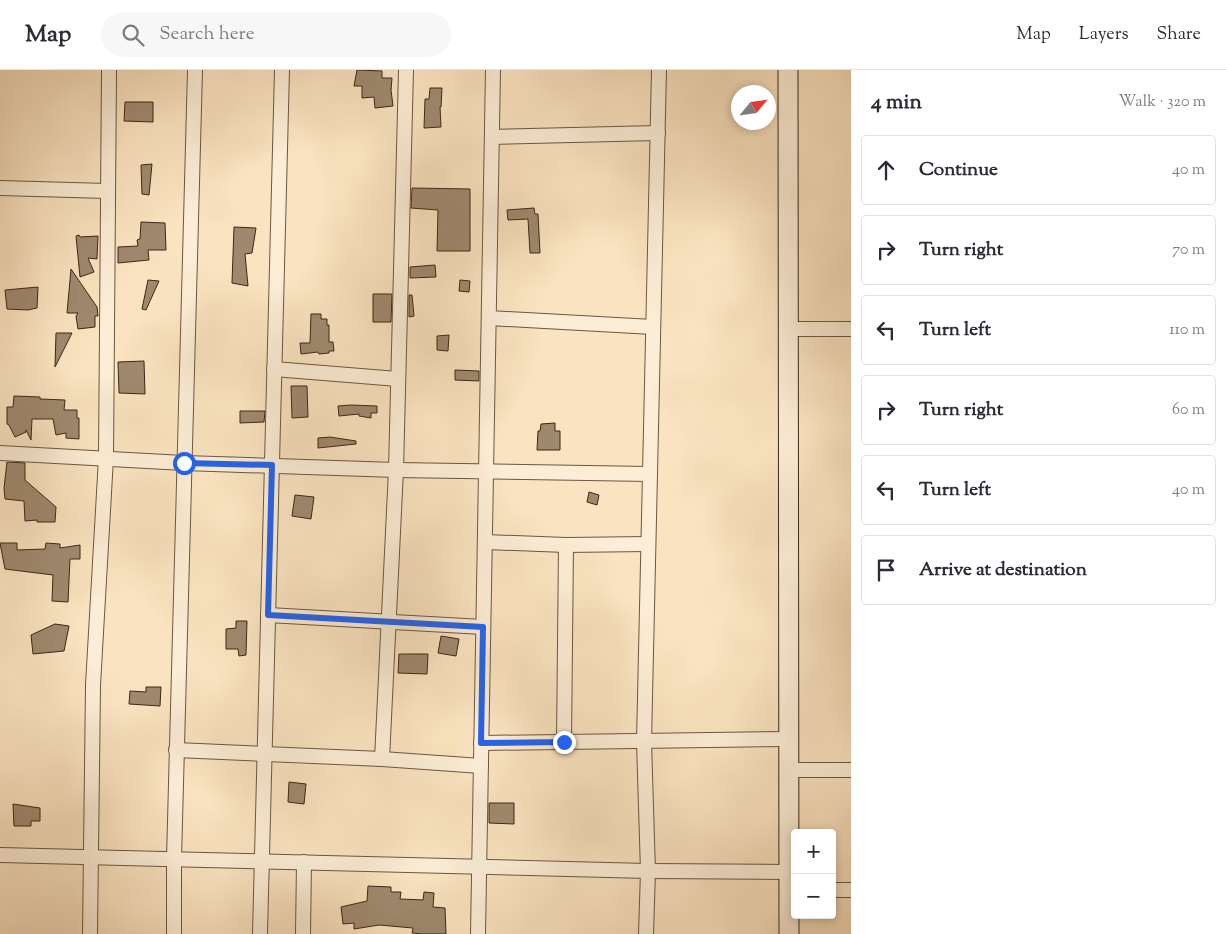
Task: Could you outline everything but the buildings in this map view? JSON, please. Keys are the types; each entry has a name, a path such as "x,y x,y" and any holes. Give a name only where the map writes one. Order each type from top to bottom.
{"street":[{"path":"90,934 94,685 106,458 109,70"},
{"path":"174,934 176,750 195,70"},
{"path":"260,934 282,70"},
{"path":"382,759 396,470 406,70"},
{"path":"478,934 493,70"},
{"path":"646,934 648,871 644,742 659,70"},
{"path":"788,70 789,770 791,883 789,934"},
{"path":"492,137 658,133"},
{"path":"0,188 108,191"},
{"path":"489,318 653,327"},
{"path":"788,329 851,329"},
{"path":"274,369 398,379"},
{"path":"0,452 184,463 396,470 650,474"},
{"path":"485,542 566,545 648,544"},
{"path":"564,742 566,545"},
{"path":"268,615 483,627"},
{"path":"481,743 789,739"},
{"path":"176,750 382,759 481,766"},
{"path":"789,770 851,770"},
{"path":"0,855 648,871 791,883"},
{"path":"303,934 304,862"},
{"path":"836,890 851,890"}],"route":[{"path":"184,463 272,465 268,615 483,627 481,743 564,742"}]}
